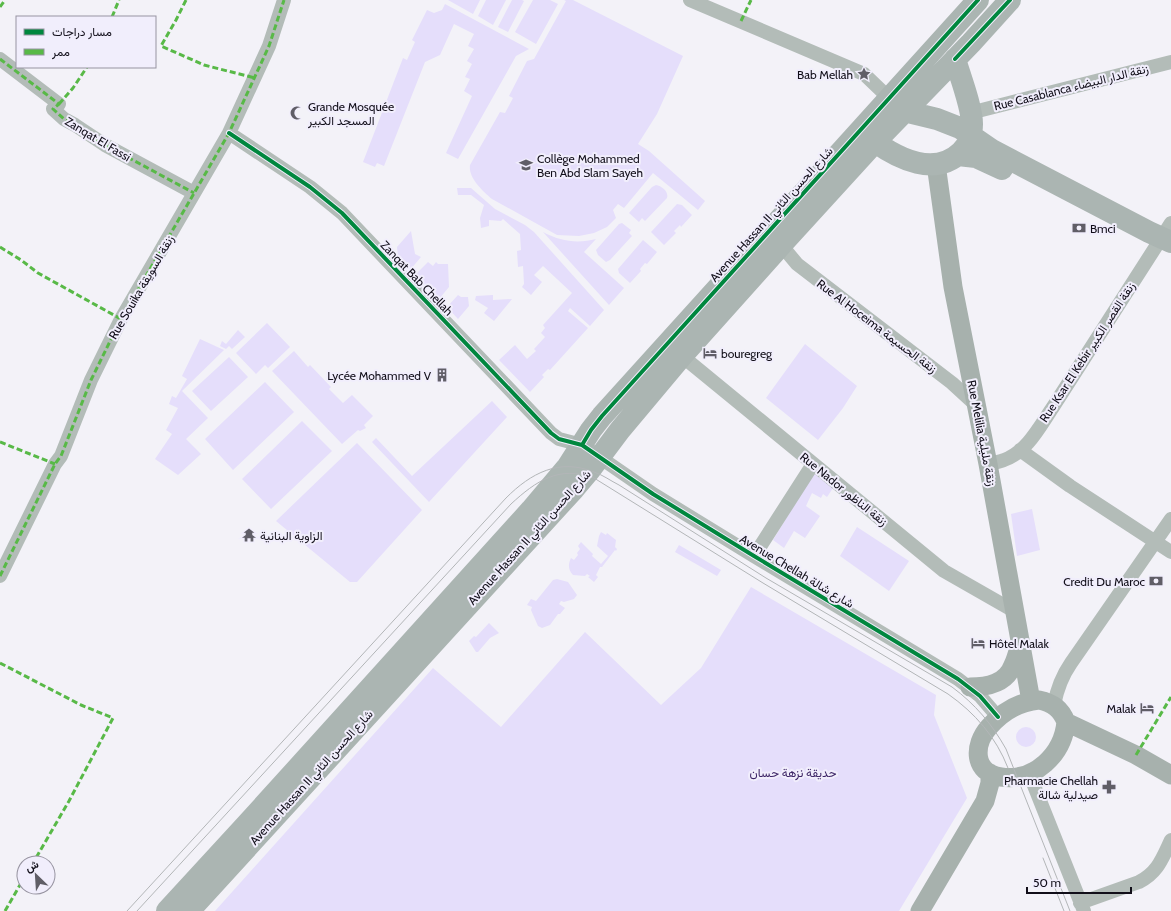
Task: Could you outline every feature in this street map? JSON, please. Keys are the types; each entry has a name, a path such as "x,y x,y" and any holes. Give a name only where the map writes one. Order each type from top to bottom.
{"main road":[{"name":"Avenue Hassan II شارع الحسن الثاني","path":"189,911 574,490 620,430 682,356 875,142 897,104 978,0"},
{"name":"Avenue Hassan II شارع الحسن الثاني","path":"167,911 531,510 568,466 591,430 602,416 793,204 808,198 887,116 895,111 897,104 955,59 1010,0"},
{"path":"875,142 891,154 902,159 925,164 936,164 950,160 958,155 971,134 972,124 955,59"},
{"path":"897,104 949,123 971,134 992,150 1166,242"},
{"path":"958,155 976,157 994,164 1166,242"}],"street":[{"name":"Rue Souika زنقة السويقة","path":"0,576 55,464 61,456 91,380 121,319 229,133 269,46 284,0"},
{"path":"690,0 864,74 897,104"},
{"name":"Zanqat El Fassi","path":"0,59 59,104 54,109 64,120 75,125 105,145 194,193"},
{"name":"Rue Casablanca زنقة الدار البيضاء","path":"970,113 1171,62"},
{"name":"Zanqat Bab Chellah","path":"229,133 310,187 342,213 551,433 559,439 582,445"},
{"name":"Rue Melilia زنقة مليلية","path":"936,164 953,286 988,464 1014,611 1021,642 1030,701"},
{"name":"Rue Ksar El Kebir زنقة القصر الكبير","path":"988,464 1005,460 1020,450 1032,436 1166,242"},
{"name":"Rue Al Hoceima زنقة الحسيمة","path":"783,243 787,252 796,264 955,386 976,405"},
{"name":"Rue Nador زنقة الناظور","path":"682,356 944,571 1014,611"},
{"name":"Avenue Chellah شارع شالة","path":"582,445 653,494 970,687 998,717"},
{"path":"1020,450 1070,486 1171,552"},
{"path":"754,556 813,464"},
{"path":"1054,705 1056,692 1061,679 1071,663 1171,519"},
{"path":"970,687 987,687 1002,680 1013,665 1021,642"},
{"path":"1066,722 1064,736 1058,749 1045,764 1029,773 1017,776 1000,777 990,773 980,763 978,749 979,742 982,736 998,717 1013,707 1030,701 1039,700 1054,705 1059,710 1066,722 1136,755 1171,775"},
{"path":"920,911 985,801 990,782 990,773"},
{"path":"1029,773 1082,907 1148,878 1155,872 1171,840"}],"green space":[{"path":"448,0 480,0 473,14"},
{"path":"486,0 506,0 493,25 478,16"},
{"path":"512,0 524,1 508,32 498,27"},
{"path":"533,0 550,0 558,4 536,44 515,32"},
{"path":"564,0 573,0 683,56 657,114 638,144 649,151 705,201 698,210 653,173 624,208 618,204 613,210 616,218 607,227 594,233 579,236 557,235 492,199 471,175 470,165 500,112 505,113 513,98 509,96 527,61 534,59 566,1"},
{"path":"445,4 529,49 516,56 458,159 446,153 472,96 464,91 470,79 465,77 472,64 467,61 474,49 468,46 474,34 454,24 440,55 425,62 384,166 377,163 375,167 363,162 403,58 407,60 415,42 412,40 427,10 434,13 442,10"},
{"path":"656,185 664,190 667,194 667,198 645,221 642,218 639,222 629,213 652,187"},
{"path":"457,188 471,188 495,209 525,225 534,232 604,310 590,326 570,308 568,311 588,328 550,370 548,369 542,375 544,377 530,392 499,360 515,345 527,359 536,351 534,349 545,337 541,333 545,328 543,325 572,293 543,266 534,275 542,282 531,295 522,287 524,284 523,266 518,267 517,251 521,250 520,234 503,219 501,221 489,220 489,226 481,228 480,218 484,205 471,195 458,195"},
{"path":"677,204 682,205 692,215 681,227 680,225 674,231 676,233 664,245 651,232"},
{"path":"622,223 631,230 629,233 632,236 610,260 606,262 598,255 596,250 619,224"},
{"path":"411,231 415,254 421,257 410,270 398,257 397,247"},
{"path":"543,232 556,238 569,241 589,241 596,239 584,252 624,288 609,305"},
{"path":"643,240 657,252 647,264 645,263 640,269 641,271 630,283 619,273 618,269"},
{"path":"428,262 433,266 436,262 438,264 448,264 449,287 439,299 415,275"},
{"path":"458,295 461,297 468,297 469,306 458,319 447,307"},
{"path":"493,295 493,300 512,299 494,321 484,313 488,308 475,300 476,296"},
{"path":"267,323 290,347 268,368 265,365 256,374 236,353"},
{"path":"238,330 245,337 232,349 229,346 226,349 220,346 222,341 226,344"},
{"path":"200,339 224,350 182,391 208,418 186,439 201,454 178,475 155,459 172,434 166,430 178,408 169,404 172,396 176,398 187,379 182,376"},
{"path":"805,344 857,386 843,408 818,440 766,398"},
{"path":"294,351 308,367 310,365 331,387 329,389 343,403 352,395 373,416 364,425 366,428 360,431 358,430 342,444 272,371"},
{"path":"229,357 248,377 211,411 192,391"},
{"path":"265,382 294,412 233,470 205,439"},
{"path":"492,401 507,417 429,502 372,442 376,438 412,476"},
{"path":"302,421 332,451 271,509 242,479"},
{"path":"357,443 422,510 357,582 350,582 276,521"},
{"path":"814,473 833,488 827,497 823,494 821,498 812,493 806,506 820,516 805,538 794,531 784,548 773,540"},
{"path":"1032,509 1040,550 1017,556 1011,514"},
{"path":"857,527 909,561 889,591 840,556"},
{"path":"601,532 606,535 607,533 616,540 616,551 615,550 602,567 600,567 596,575 598,577 594,582 588,577 590,576 587,574 585,576 573,575 569,569 569,562 571,558 574,560 578,555 577,553 580,549 578,546 581,542 593,554 592,556 601,564 608,556 597,546"},
{"path":"679,545 721,570 717,576 675,552"},
{"path":"557,579 568,582 577,595 574,599 564,602 561,601 559,604 565,608 560,614 558,614 550,625 542,628 538,626 531,610 532,607 527,605 531,599 536,601 553,580"},
{"name":"حديقة نزهة حسان","path":"751,587 936,695 934,715 967,798 899,911 215,911 433,668 501,727 585,632 661,705 701,668"},
{"path":"489,623 499,633 490,638 478,652 476,652 469,641 474,636 476,637"},
{"path":"1026,727 1033,730 1036,737 1033,744 1026,747 1019,744 1016,737 1019,730"}],"tram line":[{"path":"127,911 506,498 525,481 546,470 557,467 581,468 604,476 766,578 952,687 968,700 989,723 1006,749 1070,911"},
{"path":"137,911 511,504 539,482 559,474 581,474 594,478 763,583 948,694 958,701 984,726 997,746 1008,768"},
{"path":"1043,858 1064,911"}],"marked path":[{"path":"0,7 5,0"},
{"path":"112,16 119,0"},
{"path":"186,0 161,46 204,65 255,78"},
{"path":"0,576 55,464 61,456 91,380 121,319 229,133 269,46 284,0"},
{"path":"741,21 751,0"},
{"path":"0,59 59,104 53,109 64,119 105,145 194,193"},
{"path":"59,104 73,88 86,68"},
{"path":"0,247 38,273 121,319"},
{"path":"0,442 55,464"},
{"path":"0,663 81,705 113,718 69,801 38,855"},
{"path":"1136,755 1171,697"},
{"path":"5,911 16,892"}],"cycle path":[{"path":"582,445 602,416 978,0"},
{"path":"955,59 1010,0"},
{"path":"229,133 310,187 342,213 551,433 559,439 582,445 653,494 958,679 980,696 998,717"}],"place":[{"name":"Bab Mellah","path":"864,74"},
{"name":"Grande Mosquée المسجد الكبير","path":"297,113"},
{"name":"Collège Mohammed Ben Abd Slam Sayeh","path":"526,165"},
{"name":"Bmci","path":"1079,228"},
{"name":"bouregreg","path":"710,353"},
{"name":"Lycée Mohammed V","path":"442,375"},
{"name":"الزاوية البنانية","path":"249,535"},
{"name":"Credit Du Maroc","path":"1156,581"},
{"name":"Hôtel Malak","path":"978,643"},
{"name":"Malak","path":"1147,708"},
{"name":"Pharmacie Chellah صيدلية شالة","path":"1109,787"}]}
